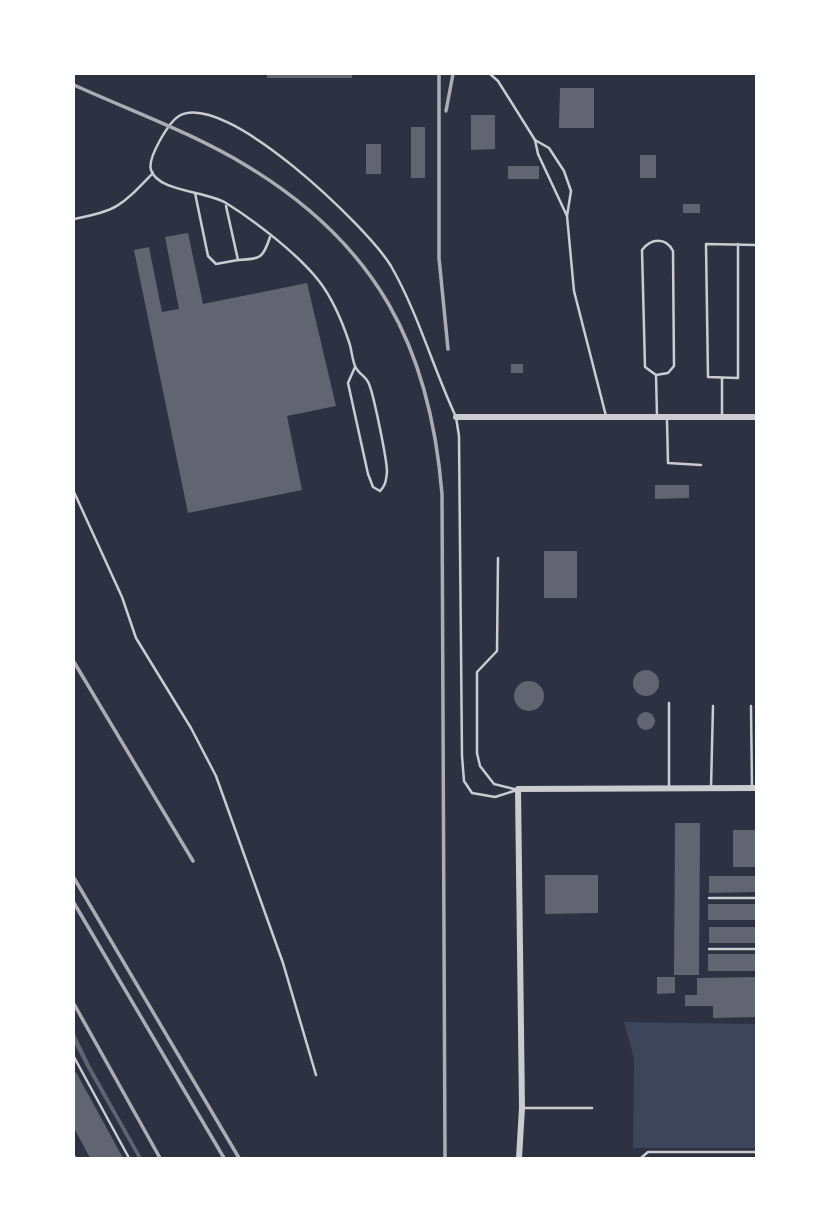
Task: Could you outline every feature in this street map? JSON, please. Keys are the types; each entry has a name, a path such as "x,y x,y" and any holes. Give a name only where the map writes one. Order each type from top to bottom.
{"street":[{"path":"456,417 757,417"},
{"path":"519,1158 522,1108 518,789 754,788"}],"lane":[{"path":"490,74 498,81 535,140 538,154 567,216"},
{"path":"355,367 348,383 368,474 373,487 380,491 386,486 387,469 369,382 355,367 350,345 329,297 318,280 270,236 226,203 211,196 160,183 153,173 151,159 172,122 180,115 191,112 219,116 263,143 310,180 362,231 389,264 406,297 456,417 459,436 464,781 472,793 495,797 518,789"},
{"path":"535,140 549,148 564,171 570,191 567,216 574,291 606,416"},
{"path":"74,219 109,212 124,202 153,173"},
{"path":"195,193 211,261 216,264 260,258 270,236"},
{"path":"226,203 238,260"},
{"path":"660,240 671,246 673,251 674,366 668,373 656,375 645,367 642,250 652,241 660,240"},
{"path":"738,244 737,378 708,377 706,244 738,244 757,245"},
{"path":"656,375 657,416"},
{"path":"722,377 722,417"},
{"path":"667,416 668,463 701,465"},
{"path":"74,492 122,597 136,638 191,728 216,776 283,963 317,1075"},
{"path":"498,558 497,651 477,672 477,752 480,766 494,785 518,789"},
{"path":"669,703 669,789"},
{"path":"711,788 712,706"},
{"path":"751,706 754,788"},
{"path":"709,898 757,898"},
{"path":"709,949 757,949"},
{"path":"74,1057 75,1065 129,1158"},
{"path":"522,1108 592,1108"},
{"path":"641,1158 648,1152 757,1152"}],"shaded area":[{"path":"624,1022 756,1024 756,1148 633,1148 634,1059"}],"building":[{"path":"267,74 352,74 352,78 267,78"},
{"path":"560,88 594,88 594,128 559,128"},
{"path":"471,115 495,115 495,149 471,150"},
{"path":"411,127 425,127 425,178 411,178"},
{"path":"366,144 381,144 381,174 366,174"},
{"path":"640,155 656,155 656,178 640,178"},
{"path":"508,166 539,166 539,179 508,179"},
{"path":"683,204 700,204 700,213 683,213"},
{"path":"188,233 203,304 307,283 336,406 287,416 302,490 188,513 134,250 149,247 162,312 179,309 165,237"},
{"path":"511,364 523,364 523,373 511,373"},
{"path":"655,485 689,485 689,498 655,499"},
{"path":"544,551 577,551 577,598 544,598"},
{"path":"646,670 655,674 659,683 655,692 646,696 637,692 633,683 637,674"},
{"path":"529,681 540,685 544,696 540,707 529,711 518,707 514,696 518,685"},
{"path":"642,712 650,712 655,721 653,728 642,730 637,725 637,717"},
{"path":"675,823 700,823 699,975 674,975"},
{"path":"733,830 756,830 756,867 733,867"},
{"path":"545,875 598,875 598,913 545,914"},
{"path":"709,876 756,876 756,892 709,893"},
{"path":"708,904 756,904 756,920 708,920"},
{"path":"709,927 756,927 756,943 709,943"},
{"path":"708,954 756,954 756,971 708,971"},
{"path":"657,977 675,977 675,993 657,994"},
{"path":"756,977 756,1017 713,1018 713,1006 685,1006 685,995 697,995 697,978"},
{"path":"74,1032 142,1158 138,1158 87,1068 74,1043"},
{"path":"76,1072 123,1158 90,1158 74,1128"}],"railway":[{"path":"439,74 439,258 448,349"},
{"path":"446,111 453,74"},
{"path":"74,85 205,143 247,166 292,196 330,229 362,265 388,304 409,346 425,391 442,494 445,1158"},
{"path":"74,662 193,861"},
{"path":"74,878 239,1158"},
{"path":"74,903 224,1158"},
{"path":"74,1004 160,1158"}]}
